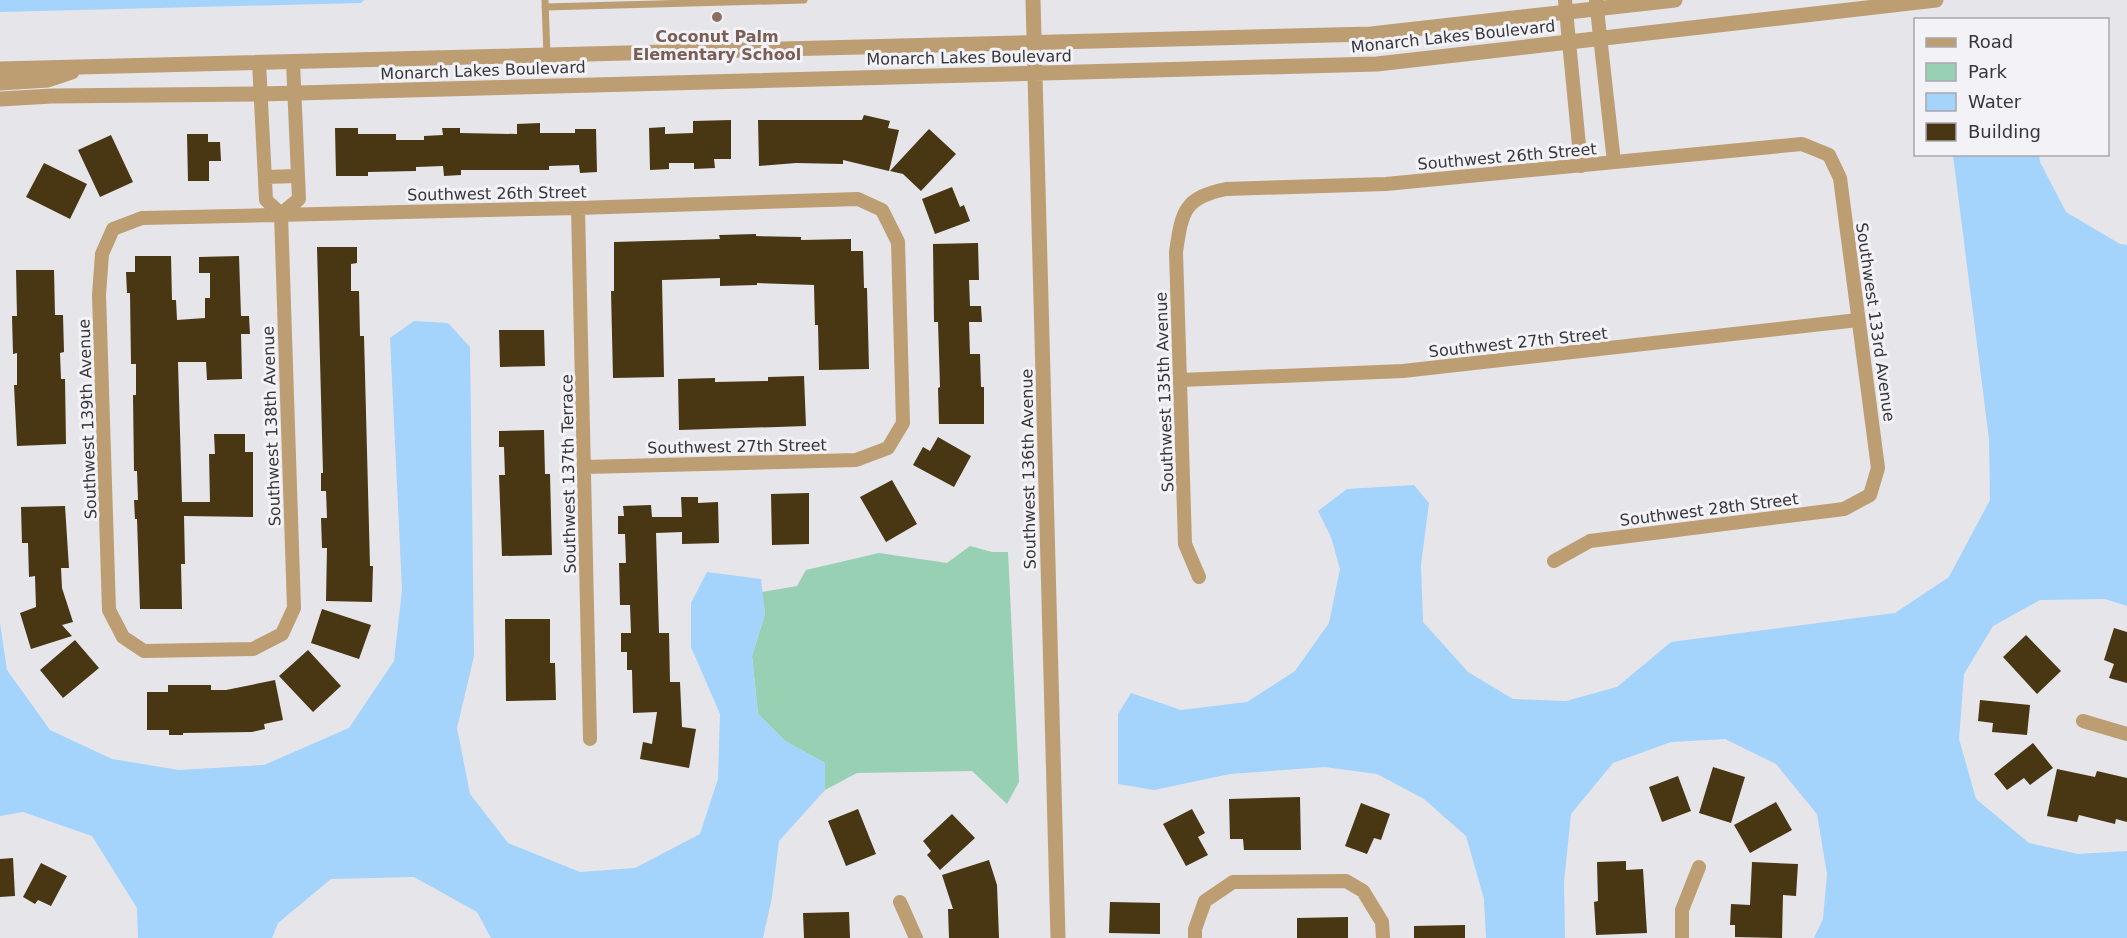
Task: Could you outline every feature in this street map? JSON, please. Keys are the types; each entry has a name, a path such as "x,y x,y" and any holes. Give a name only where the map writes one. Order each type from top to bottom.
{"street":[{"name":"Southwest 136th Avenue","path":"1033,0 1058,938"},
{"name":"Monarch Lakes Boulevard","path":"0,69 1371,34 1566,6 1675,0"},
{"name":"Monarch Lakes Boulevard","path":"0,99 1377,64 1936,0"},
{"path":"1597,4 1614,162"},
{"path":"1566,6 1581,166"},
{"path":"259,62 266,200 281,214 298,199 293,62"},
{"path":"0,82 48,80 86,67"},
{"name":"Southwest 26th Street","path":"1189,205 1204,194 1226,189 1386,184 1802,144 1829,155"},
{"name":"Southwest 133rd Avenue","path":"1829,155 1840,178 1878,468 1870,495"},
{"path":"265,177 298,176"},
{"name":"Southwest 26th Street","path":"113,229 142,218 578,208 858,198 882,210 898,242 903,423 888,448"},
{"name":"Southwest 135th Avenue","path":"1189,205 1181,222 1176,252 1185,544 1199,577"},
{"name":"Southwest 137th Terrace","path":"578,208 590,740"},
{"name":"Southwest 138th Avenue","path":"109,610 123,637 144,651 253,649 282,634 294,608 281,214"},
{"name":"Southwest 139th Avenue","path":"109,610 99,296 102,254 113,229"},
{"name":"Southwest 27th Street","path":"1181,380 1403,371 1858,320"},
{"name":"Southwest 27th Street","path":"585,466 856,460 888,448"},
{"name":"Southwest 28th Street","path":"1554,561 1590,541 1844,509 1870,495"},
{"path":"2083,721 2127,734"},
{"path":"1682,938 1682,910 1699,867"},
{"path":"1195,938 1195,929 1205,901 1233,882 1346,881 1363,891 1382,922 1383,938"},
{"path":"900,902 915,938"}],"lane":[{"path":"547,56 545,4 804,0"}],"green space":[{"path":"970,546 992,552 1008,552 1019,782 1007,804 972,771 857,773 825,790 825,763 785,741 758,714 752,656 765,614 762,592 797,586 806,570 879,553 947,563"}],"water":[{"path":"0,0 364,0 361,3 0,12"},
{"path":"1953,156 2039,156 2040,162 2066,212 2120,244 2127,245 2127,606 2105,599 2040,600 1993,626 1964,674 1959,739 1976,799 2029,843 2078,854 2127,851 2127,938 1814,938 1823,919 1827,874 1817,814 1776,764 1725,739 1671,742 1613,763 1571,814 1564,882 1565,938 1486,938 1484,899 1466,836 1424,799 1377,774 1325,767 1230,774 1154,790 1118,784 1118,714 1131,693 1181,710 1247,702 1295,671 1329,623 1340,569 1331,537 1318,511 1347,489 1414,485 1429,503 1421,565 1423,622 1468,672 1513,699 1566,701 1617,687 1671,642 1895,613 1949,577 1990,500 1989,439"},
{"path":"414,321 448,323 470,347 474,656 457,728 470,794 508,843 580,872 635,868 700,834 718,779 720,714 691,647 691,603 707,572 761,579 765,614 752,656 758,714 785,741 825,763 825,790 779,841 772,897 763,938 491,938 477,912 414,877 331,879 278,923 272,938 138,938 137,908 92,836 23,812 0,816 0,623 7,670 50,730 112,759 179,770 264,765 349,728 394,661 402,590 390,338"}],"building":[{"path":"864,115 890,121 888,128 899,130 889,171 843,160 843,164 796,163 759,166 758,120 862,120"},
{"path":"731,120 731,159 714,159 715,168 694,169 694,163 669,163 669,169 650,170 649,128 665,127 665,134 693,133 693,121"},
{"path":"540,123 540,133 575,133 575,129 596,129 597,172 580,173 579,165 549,166 549,170 461,170 461,175 444,176 443,166 416,167 416,171 368,172 368,176 336,176 335,128 358,128 358,134 396,134 396,140 424,140 424,136 443,135 442,128 460,128 460,133 517,134 517,124"},
{"path":"929,129 956,154 921,191 903,174 890,171"},
{"path":"187,134 208,134 208,142 220,142 221,161 209,161 209,181 188,181"},
{"path":"111,135 133,182 100,197 78,150"},
{"path":"44,163 87,184 70,219 26,197"},
{"path":"952,187 960,207 964,205 970,221 935,234 922,199"},
{"path":"756,234 756,236 801,237 801,240 851,239 851,251 863,251 864,288 867,288 869,369 819,370 814,285 757,283 757,285 720,286 720,278 662,280 664,377 613,378 611,291 614,291 614,242 720,239 719,235"},
{"path":"978,243 979,280 969,280 970,306 981,306 982,322 969,322 970,354 980,354 981,387 984,387 984,424 939,424 938,322 934,322 933,244"},
{"path":"317,247 357,247 357,263 351,264 351,291 359,291 360,336 364,336 370,566 373,566 372,602 326,601 327,548 322,548 321,518 327,518 326,491 321,491 321,473 323,473"},
{"path":"135,256 171,256 172,300 176,300 177,320 205,318 205,298 210,298 210,273 199,273 199,257 239,256 241,316 249,316 250,334 241,334 242,379 207,380 206,362 178,362 182,502 210,502 209,454 215,454 214,434 245,434 245,452 253,452 253,517 184,516 185,564 181,564 182,609 140,609 137,519 135,519 134,500 138,500 137,471 134,471 133,395 136,395 136,364 131,364 130,293 127,293 126,272 135,272"},
{"path":"16,270 54,270 55,315 63,315 64,352 60,353 61,379 65,379 66,444 17,446 14,385 17,385 17,353 13,354 12,316 17,316"},
{"path":"499,330 544,330 545,366 500,367"},
{"path":"804,376 806,426 679,430 678,379 715,378 715,382 768,381 768,377"},
{"path":"544,430 545,474 550,474 552,555 502,556 499,475 505,475 504,447 499,447 499,431"},
{"path":"938,437 971,456 954,487 913,465 923,447 930,451"},
{"path":"892,480 917,524 886,542 860,497"},
{"path":"809,493 809,544 772,545 771,494"},
{"path":"681,497 698,497 698,503 718,502 719,543 682,544 682,532 656,533 659,633 669,633 670,682 680,682 682,727 696,729 689,768 640,759 643,742 652,744 657,712 633,713 632,670 627,670 627,652 621,652 621,633 631,633 630,605 620,605 619,563 626,563 625,534 618,534 618,516 624,516 623,506 651,505 652,517 682,517"},
{"path":"65,506 69,568 61,568 62,588 73,622 62,625 72,636 31,649 20,613 36,607 35,576 29,577 28,543 22,543 21,507"},
{"path":"322,609 371,625 359,659 311,643"},
{"path":"505,619 550,619 550,663 555,663 556,700 506,701"},
{"path":"2114,628 2127,632 2127,683 2109,678 2114,664 2104,660"},
{"path":"2026,635 2061,671 2037,694 2003,657"},
{"path":"75,640 99,668 63,698 40,670"},
{"path":"308,650 341,686 313,712 279,676"},
{"path":"275,680 283,720 264,724 265,729 252,732 183,733 183,735 169,735 169,730 147,730 147,692 168,692 168,685 211,685 211,690 226,690"},
{"path":"1980,700 2030,705 2027,735 1992,732 1993,723 1978,721"},
{"path":"2033,743 2053,768 2030,785 2024,778 2007,790 1994,774"},
{"path":"1713,767 1745,777 1731,823 1699,813"},
{"path":"2057,769 2095,777 2097,771 2127,778 2127,822 2116,819 2115,824 2079,815 2077,822 2047,816"},
{"path":"1678,776 1691,811 1662,822 1649,787"},
{"path":"1300,797 1301,850 1244,850 1243,839 1230,839 1229,799"},
{"path":"1776,802 1792,830 1750,853 1734,825"},
{"path":"1361,803 1390,814 1381,840 1374,838 1367,854 1345,846"},
{"path":"858,809 876,854 846,866 828,821"},
{"path":"1192,809 1205,833 1198,837 1208,855 1186,866 1163,824"},
{"path":"952,814 975,838 940,870 927,855 931,851 923,841"},
{"path":"13,858 15,896 0,897 0,859"},
{"path":"989,860 997,885 999,938 949,938 948,909 953,909 942,875"},
{"path":"1626,861 1626,870 1643,869 1647,933 1596,935 1594,902 1598,901 1597,862"},
{"path":"1752,862 1798,864 1796,896 1783,895 1782,938 1735,937 1735,925 1730,925 1731,904 1750,905"},
{"path":"41,863 67,876 51,906 38,900 35,904 23,897"},
{"path":"1110,902 1160,903 1160,934 1109,933"},
{"path":"849,912 850,938 804,938 803,913"},
{"path":"1348,917 1348,938 1297,938 1297,918"},
{"path":"1465,925 1465,938 1414,938 1414,926"}],"place":[{"name":"Coconut Palm Elementary School","path":"717,17"}]}
